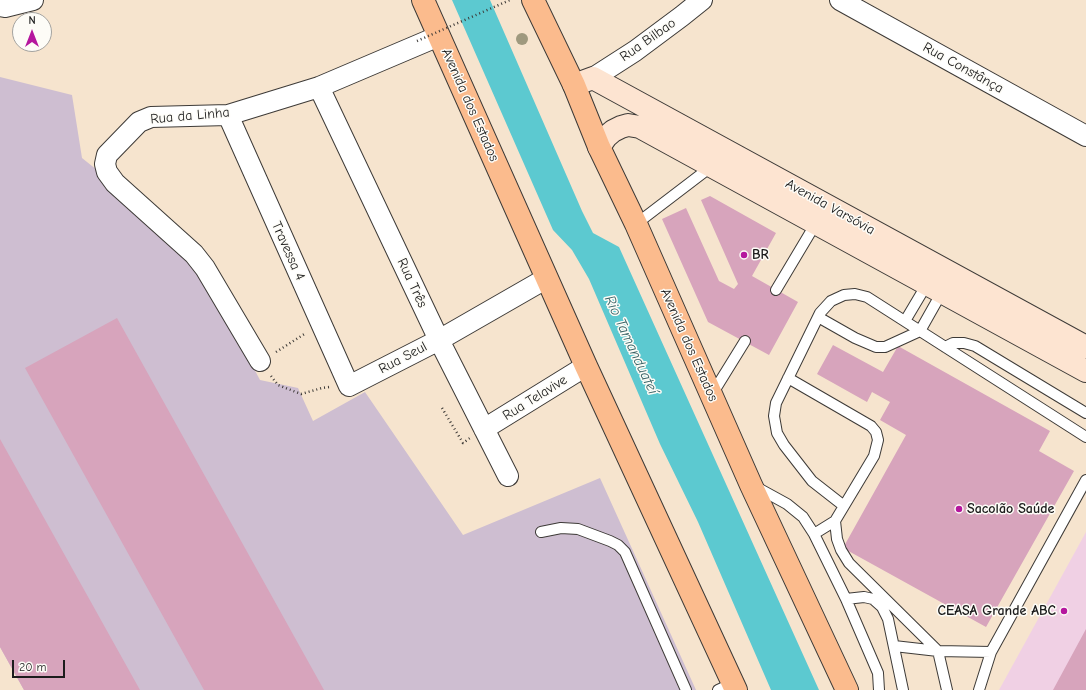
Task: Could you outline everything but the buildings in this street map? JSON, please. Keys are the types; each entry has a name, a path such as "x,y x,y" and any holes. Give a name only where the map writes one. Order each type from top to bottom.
{"highway":[{"name":"Avenida dos Estados","path":"423,0 729,688"},
{"name":"Avenida dos Estados","path":"533,0 583,81 599,147 636,224 751,485 847,690"}],"main road":[{"name":"Avenida Varsóvia","path":"583,81 1086,347"},
{"name":"Avenida Varsóvia","path":"599,147 606,137 621,127 635,125 640,127 1086,371"}],"street":[{"path":"0,6 5,7 33,0"},
{"name":"Rua Bilbao","path":"583,81 635,51 702,0"},
{"name":"Rua Constânça","path":"840,0 1086,136"},
{"name":"Rua da Linha","path":"260,361 205,268 194,254 116,183 107,172 105,164 107,156 138,122 151,117 228,115 319,87 439,36"},
{"name":"Rua Três","path":"319,87 439,340 508,476"},
{"name":"Travessa 4","path":"228,115 349,386"},
{"name":"Rua Seul","path":"349,386 439,340 547,278"},
{"name":"Rua Telavive","path":"484,429 586,366"}],"lane":[{"path":"636,224 712,166"},
{"path":"776,290 816,223"},
{"path":"905,321 935,288"},
{"path":"818,317 855,338 876,347 885,346 920,331 935,288"},
{"path":"844,506 812,481 784,445 777,433 774,416 776,403 818,317 831,302 844,295 855,294 867,297 1086,437"},
{"path":"711,396 745,341"},
{"path":"945,347 953,343 964,343 975,346 1086,413"},
{"path":"788,378 871,426 876,432 878,440 874,456 836,521 837,539 840,550 849,564 938,651 946,690"},
{"path":"979,690 991,652 1086,480"},
{"path":"751,485 787,504 803,517 814,534 846,599 878,673 879,690"},
{"path":"814,534 836,521"},
{"path":"541,532 569,528 578,529 610,541 618,545 625,552 686,690"},
{"path":"846,599 864,597 873,599 882,607 888,619 904,690"},
{"path":"894,646 938,651 991,652"}],"path":[{"path":"417,41 510,0"},
{"path":"321,323 288,345 260,361 278,385 301,394 322,388 349,386"},
{"path":"442,408 463,443 484,429"}],"shaded area":[{"path":"0,77 72,95 82,158 187,242 260,380 298,388 313,421 365,392 463,535 600,478 696,690 24,690 0,647"},
{"name":"CEASA Grande ABC","path":"1086,532 1086,690 999,690"}],"water":[{"name":"Rio Tamanduateí","path":"452,0 490,0 593,233 619,247 819,690 771,690 698,522 660,444 589,279 572,250 553,230"}],"place":[{"name":"BR","path":"744,255"},
{"name":"Sacolão Saúde","path":"959,509"},
{"name":"CEASA Grande ABC","path":"1064,611"}]}
